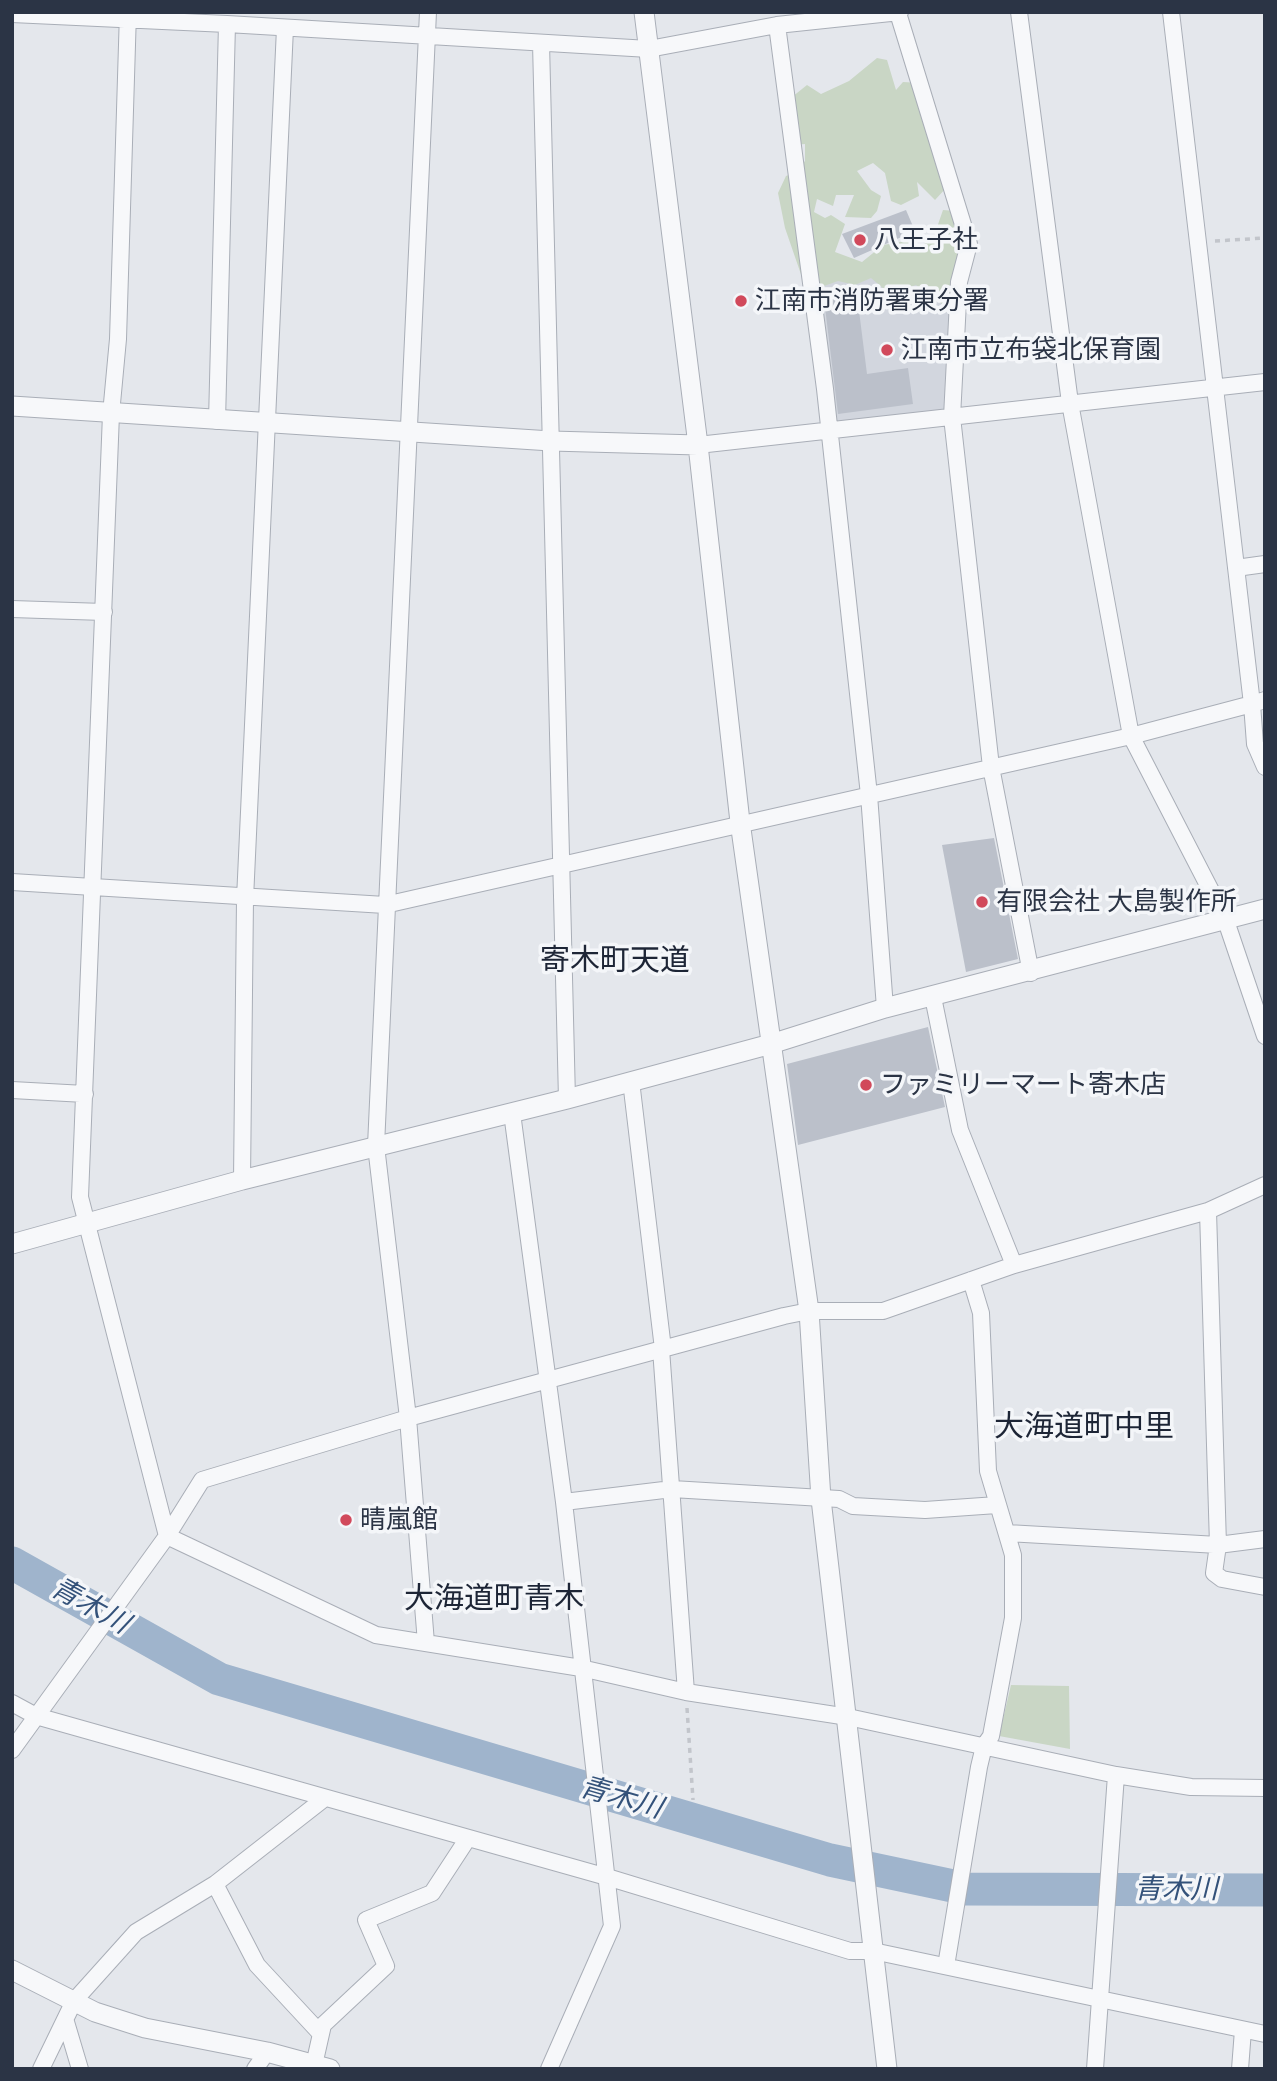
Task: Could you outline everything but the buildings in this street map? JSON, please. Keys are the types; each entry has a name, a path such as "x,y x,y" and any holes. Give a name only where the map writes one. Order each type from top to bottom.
{"street":[{"path":"313,29 314,12"},
{"path":"426,1643 408,1418 376,1146 406,432 428,12"},
{"path":"644,12 698,445 740,822 809,1311 821,1499 887,2069"},
{"path":"1019,12 1070,403 1131,736 1225,918 1265,1036"},
{"path":"1171,12 1236,568 1259,702 1255,744 1265,767"},
{"path":"12,15 128,15 285,28 649,49 777,25 890,13 969,244 960,282 952,417 991,767 1031,972"},
{"path":"128,15 118,339 111,414 80,1197 167,1536"},
{"path":"217,421 227,24"},
{"path":"777,25 825,389 827,431 869,795 885,1008"},
{"path":"242,1181 245,899 285,28"},
{"path":"541,43 567,1098"},
{"path":"12,406 266,425 551,441 698,445 1265,382"},
{"path":"1236,568 1265,565"},
{"path":"12,609 104,612"},
{"path":"12,882 245,899 385,905 740,822 1131,736 1259,702"},
{"path":"12,1244 242,1181 771,1044 885,1008 1265,909"},
{"path":"933,997 960,1130 1014,1265"},
{"path":"631,1081 662,1349 686,1692"},
{"path":"12,1090 85,1094"},
{"path":"512,1113 564,1502 612,1926 549,2069"},
{"path":"12,1750 167,1536 202,1480 547,1379 809,1311 883,1311 1014,1265 1208,1211 1265,1185"},
{"path":"1208,1211 1218,1545 1214,1573 1222,1579 1265,1587"},
{"path":"946,1966 984,1746 991,1736 1013,1618 1013,1555 988,1471 981,1313 971,1280"},
{"path":"564,1502 672,1489 839,1499 853,1506 925,1510 997,1505"},
{"path":"1007,1533 1218,1545 1265,1539"},
{"path":"167,1536 376,1635 581,1668 686,1692 848,1717 1116,1775 1191,1787 1265,1788"},
{"path":"12,1703 36,1716 607,1877 850,1951 873,1951 1265,2034"},
{"path":"1095,2069 1116,1775"},
{"path":"41,2069 74,2001 136,1932 215,1884 325,1798"},
{"path":"12,1970 95,2012 145,2028 267,2052 322,2067 323,2025 386,1966 366,1920 432,1893 468,1838"},
{"path":"215,1884 257,1965 321,2034"},
{"path":"66,2022 80,2069"},
{"path":"1240,2069 1243,2030"},
{"path":"255,2069 267,2052"}],"path":[{"path":"1199,242 1265,238"},
{"path":"686,1692 693,1800"}],"shaded area":[{"name":"江南市立布袋北保育園","path":"964,262 952,417 827,431 810,280"}],"green space":[{"path":"877,58 887,60 896,90 903,82 920,83 946,188 935,200 917,182 919,196 901,205 891,201 885,173 873,163 857,171 871,190 881,196 877,211 871,218 845,217 854,195 836,195 833,206 817,199 814,212 825,218 831,215 845,224 835,252 862,262 883,245 912,240 919,248 934,236 943,210 955,211 961,241 959,282 942,304 916,285 890,294 871,278 855,285 838,281 824,286 812,296 805,286 785,228 778,193 786,176 796,172 805,161 805,144 793,145 787,101 807,85 821,94 849,81"},
{"path":"1011,1685 1069,1686 1070,1749 999,1736"}],"waterway":[{"name":"青木川","path":"12,1563 219,1679 830,1860 967,1889 1265,1890"}],"place":[{"name":"八王子社","path":"860,240"},
{"name":"江南市消防署東分署","path":"741,301"},
{"name":"江南市立布袋北保育園","path":"887,350"},
{"name":"有限会社 大島製作所","path":"982,902"},
{"name":"ファミリーマート寄木店","path":"866,1085"},
{"name":"晴嵐館","path":"346,1520"}],"district":[{"name":"寄木町天道","path":"615,961"},
{"name":"大海道町中里","path":"1084,1427"},
{"name":"大海道町青木","path":"494,1599"}]}
